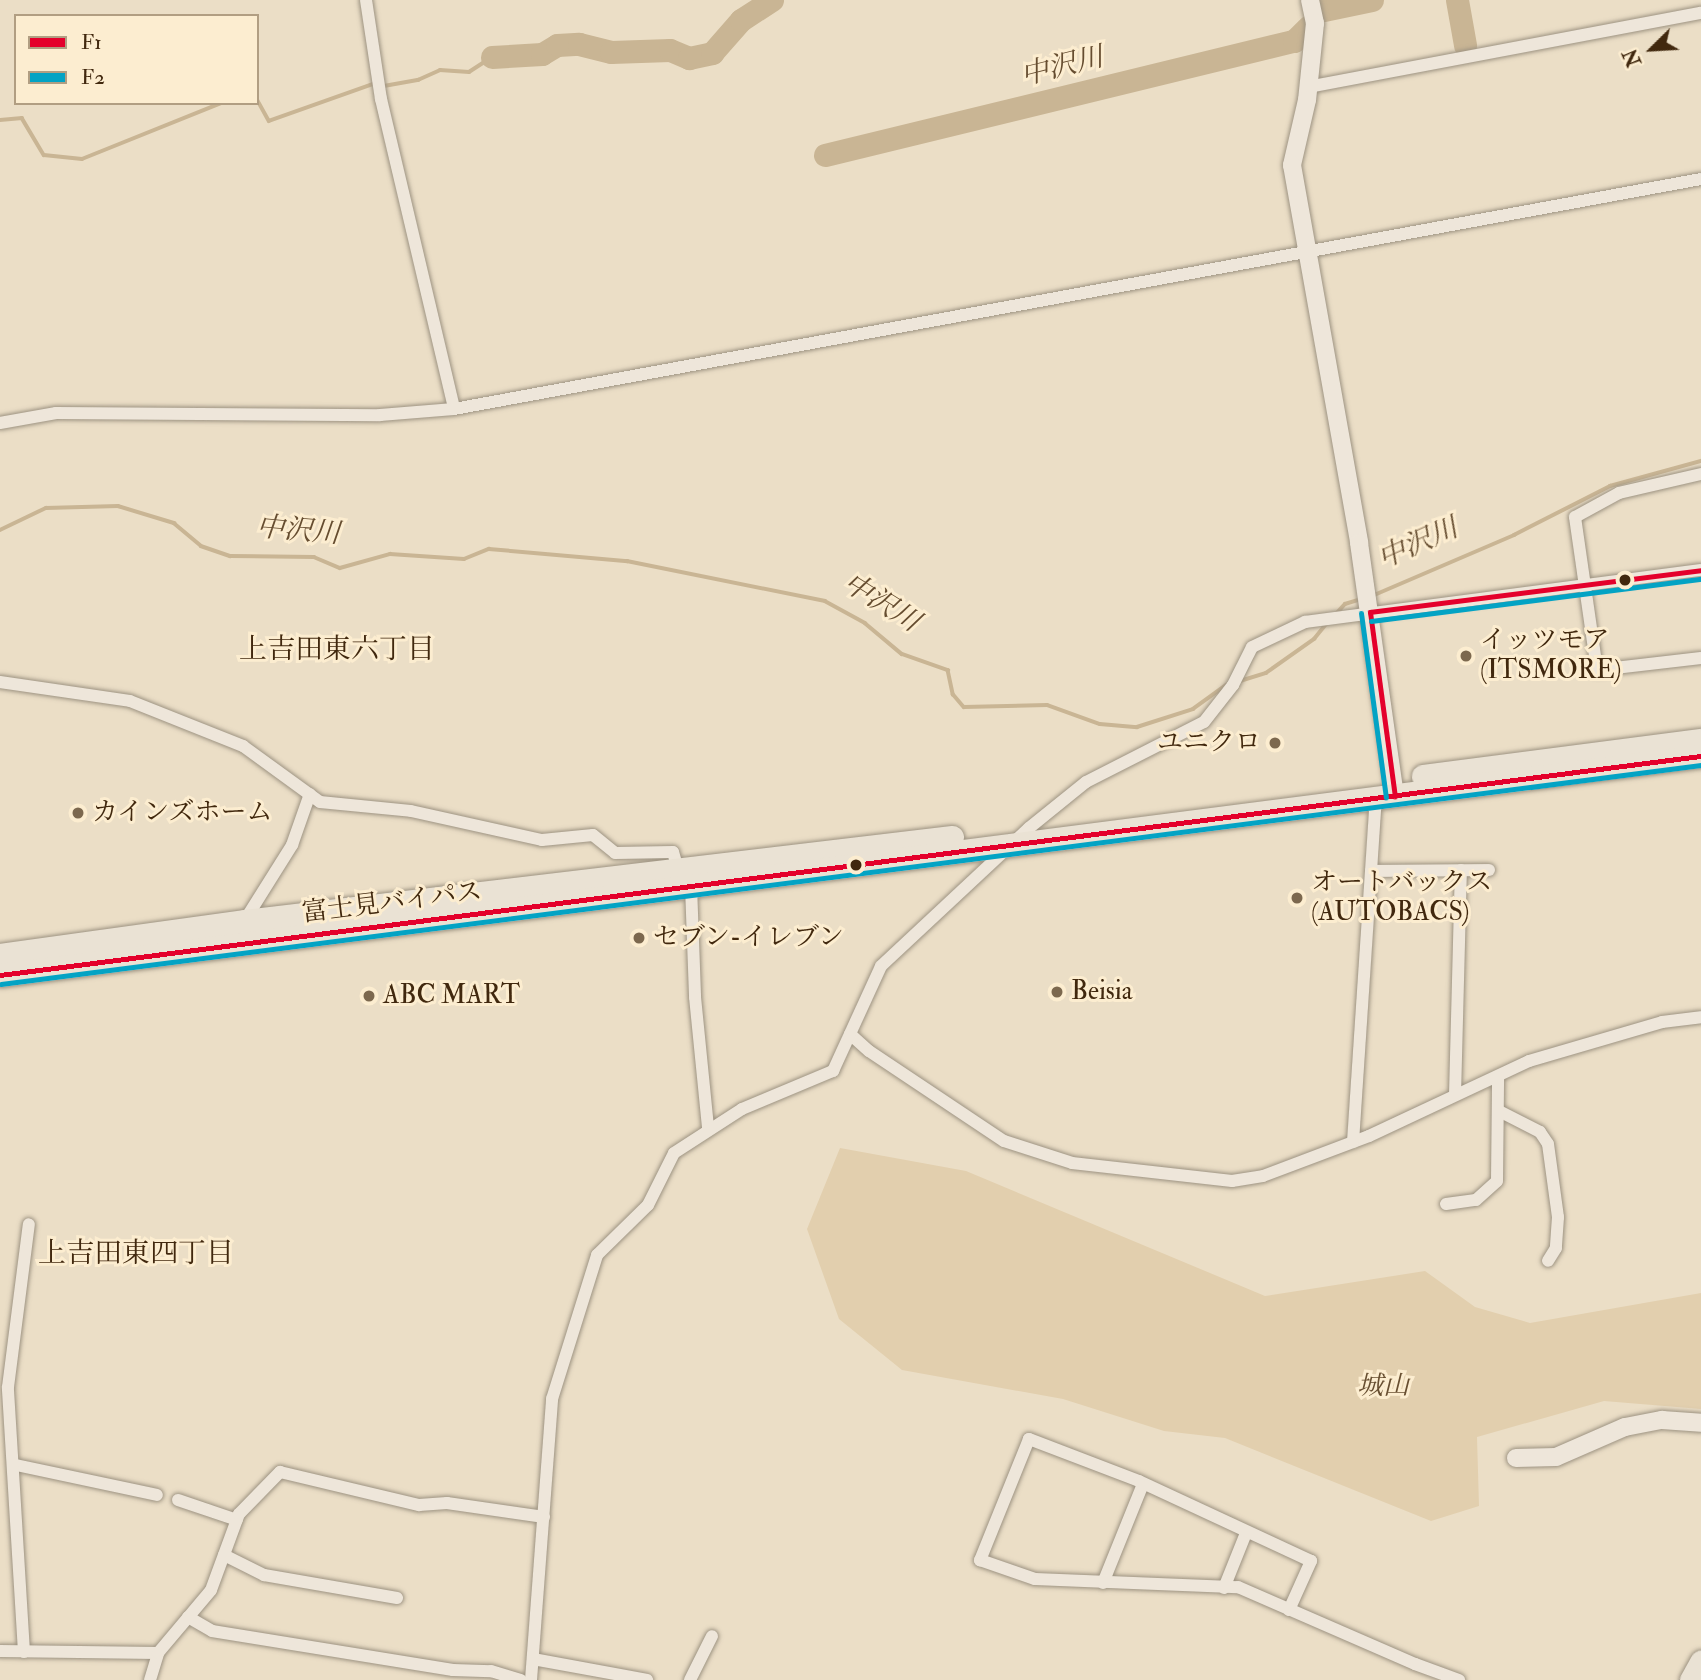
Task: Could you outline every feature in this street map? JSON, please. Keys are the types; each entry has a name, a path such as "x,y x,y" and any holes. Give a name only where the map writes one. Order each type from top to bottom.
{"highway":[{"name":"富士見バイパス","path":"0,955 245,921 1011,846 1388,791 1701,740"},
{"name":"富士見バイパス","path":"0,975 1029,828 1701,756"}],"street":[{"path":"366,0 381,99 454,409"},
{"path":"1310,0 1315,23 1308,87 1292,165 1370,612 1388,791 1371,872 1353,1142"},
{"path":"1308,87 1701,13"},
{"path":"0,423 56,413 380,415 454,409 1701,179"},
{"path":"1701,474 1619,493 1575,517 1597,670 1701,658"},
{"path":"531,1680 552,1399 597,1255 648,1205 674,1153 708,1128 833,1070 881,966 1029,828 1086,782 1204,722 1233,685 1252,647 1304,622 1701,570"},
{"path":"0,682 130,701 243,746 310,794 331,804 411,811 542,840 593,835 615,853 673,852 685,878 708,1128"},
{"path":"245,921 292,845 310,794"},
{"path":"1455,1095 1461,870"},
{"path":"1371,872 1489,870"},
{"path":"850,1034 869,1051 943,1097 975,1125 1004,1141 1072,1163 1232,1181 1263,1176 1353,1142 1529,1061 1596,1040 1701,1017"},
{"path":"1446,1204 1476,1200 1494,1188 1499,1111 1498,1077"},
{"path":"1499,1111 1540,1132 1548,1144 1558,1227 1556,1248 1548,1261"},
{"path":"24,1652 16,1465 8,1387 29,1224"},
{"path":"1516,1458 1556,1457 1625,1427 1662,1420 1701,1423"},
{"path":"1289,1610 1311,1562 1143,1484 1029,1439 980,1560 1035,1579 1238,1587 1289,1610 1459,1680"},
{"path":"16,1465 157,1494"},
{"path":"150,1680 158,1653 211,1590 237,1520 280,1472 419,1505 447,1503 544,1517"},
{"path":"1103,1583 1143,1484"},
{"path":"178,1500 237,1520"},
{"path":"1224,1588 1246,1533"},
{"path":"224,1555 264,1575 397,1598"},
{"path":"188,1617 212,1631 453,1670 491,1671 521,1680"},
{"path":"690,1680 712,1636"},
{"path":"0,1651 158,1653"},
{"path":"533,1660 647,1680"}],"green space":[{"name":"城山","path":"840,1148 966,1171 1265,1296 1425,1271 1475,1307 1530,1323 1701,1293 1701,1409 1604,1401 1477,1437 1479,1506 1431,1521 1225,1438 1164,1431 1063,1399 902,1370 839,1319 807,1229"}],"waterway":[{"name":"中沢川","path":"492,57 542,54 557,45 579,44 611,52 670,50 689,58 712,53 741,20 772,0"},
{"name":"中沢川","path":"1324,10 1372,0"},
{"name":"中沢川","path":"1457,0 1465,45"},
{"name":"中沢川","path":"825,155 1294,41 1308,27"},
{"name":"中沢川","path":"384,86 418,80 440,70 469,72 492,57"},
{"name":"中沢川","path":"259,103 269,121 376,83"},
{"name":"中沢川","path":"0,120 22,118 44,155 82,159 216,105"},
{"name":"中沢川","path":"1372,596 1514,535 1610,486 1701,461"},
{"name":"中沢川","path":"0,530 46,508 118,506 174,523 201,546 230,556 314,557 340,568 390,554 464,559 489,549 627,561 825,601 865,623 902,654 948,670 953,694 964,707 1047,705 1100,724 1137,727 1193,709 1226,685"},
{"name":"中沢川","path":"1336,614 1345,604 1361,599"},
{"name":"中沢川","path":"1240,681 1266,673 1314,639 1328,622"}],"transit line":[{"name":"F1","path":"1370,612 1701,570"},
{"name":"F2","path":"1371,621 1701,579"},
{"name":"F1","path":"1370,612 1395,796"},
{"name":"F2","path":"1361,613 1386,797"},
{"name":"F1","path":"0,975 1701,756"},
{"name":"F2","path":"1,984 1701,765"}],"place":[{"name":"イッツモア (ITSMORE)","path":"1466,656"},
{"name":"ユニクロ","path":"1275,743"},
{"name":"カインズホーム","path":"78,813"},
{"name":"オートバックス (AUTOBACS)","path":"1297,898"},
{"name":"セブン-イレブン","path":"639,938"},
{"name":"Beisia","path":"1057,992"},
{"name":"ABC MART","path":"369,996"}],"district":[{"name":"上吉田東六丁目","path":"337,650"},
{"name":"上吉田東四丁目","path":"136,1254"}]}
